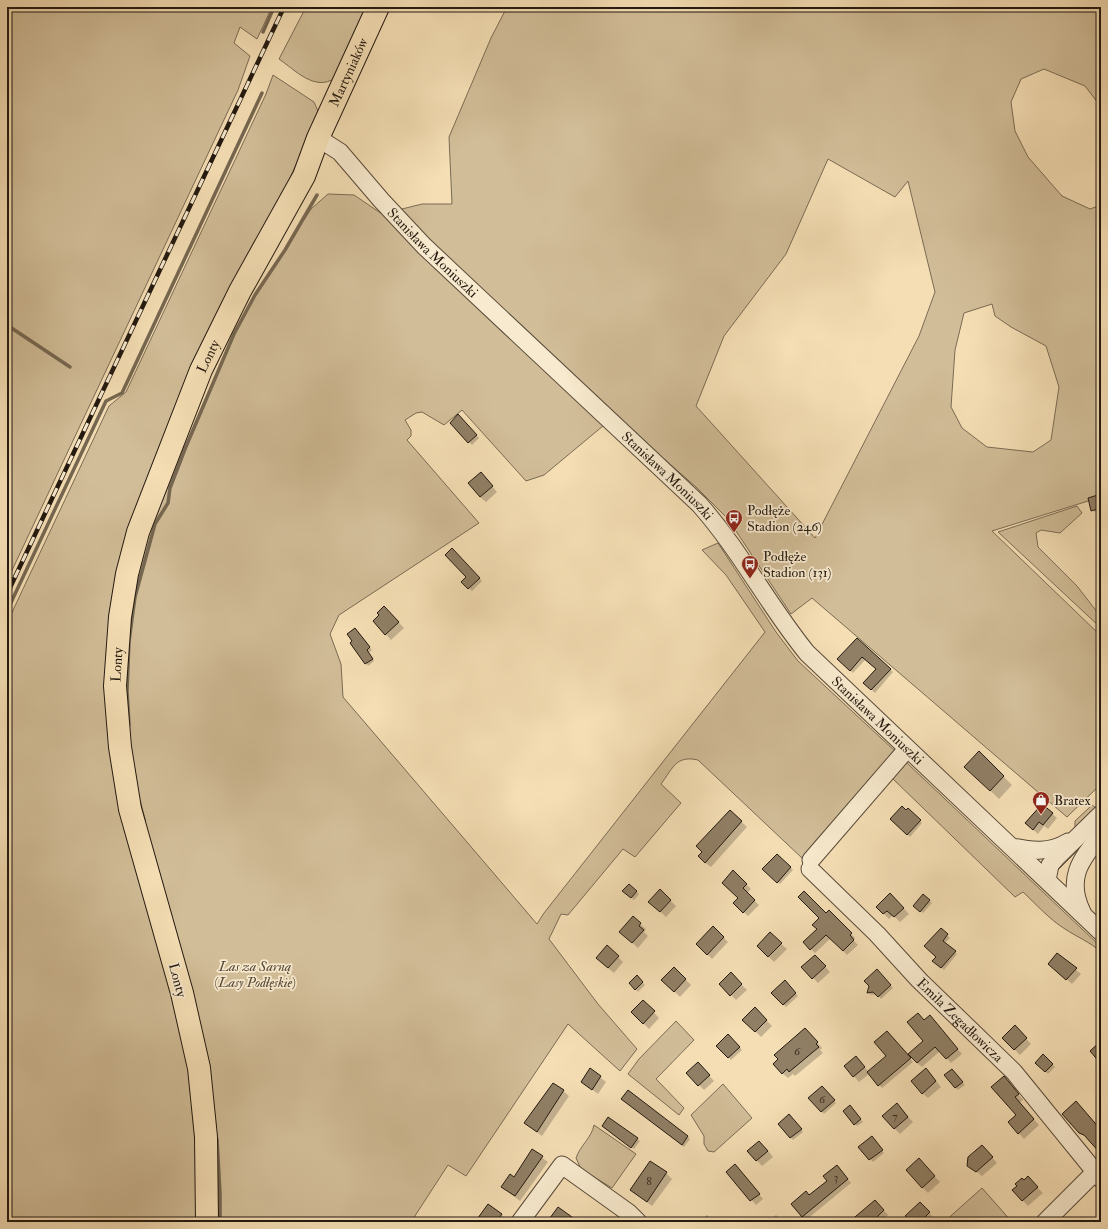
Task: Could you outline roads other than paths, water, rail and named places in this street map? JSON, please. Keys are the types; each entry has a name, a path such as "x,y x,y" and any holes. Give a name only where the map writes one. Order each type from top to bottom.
{"main road":[{"name":"Martyniaków","path":"318,138 378,7"},
{"name":"Lonty","path":"206,1222 206,1138 199,1068 182,994 130,809 120,747 115,686 116,655 121,610 138,532 169,451 220,330 304,176 318,138"}],"street":[{"name":"Stanisława Moniuszki","path":"318,138 340,152 381,200 424,246 699,504 730,542 788,629 807,653 1101,932"},
{"name":"Emila Zegadłowicza","path":"907,749 811,864 919,980 1014,1072 1099,1172"},
{"path":"1047,880 1050,865 1076,837 1101,814"},
{"path":"1047,880 1068,870 1101,835"},
{"path":"1012,847 1045,851 1057,848 1076,837"},
{"path":"1084,916 1076,901 1074,884 1076,870 1089,849"},
{"path":"520,1222 562,1165 629,1213 638,1222"},
{"path":"1045,1222 1099,1172"}],"waterway":[{"path":"263,32 274,7"},
{"path":"7,611 106,401 122,393 262,93"},
{"path":"129,725 127,691 129,641 135,597 155,524 168,503 170,488 185,449 234,334 255,295 285,250 317,195"},
{"path":"7,325 70,367"},
{"path":"139,801 144,820"},
{"path":"217,1139 220,1222"}],"railway":[{"path":"7,594 284,7"}],"place":[{"name":"Podłęże Stadion (246)","path":"734,533"},
{"name":"Podłęże Stadion (131)","path":"750,579"},
{"name":"Bratex","path":"1041,815"}],"park label":[{"name":"Las za Sarną (Lasy Podłęskie)","path":"255,974"}]}
